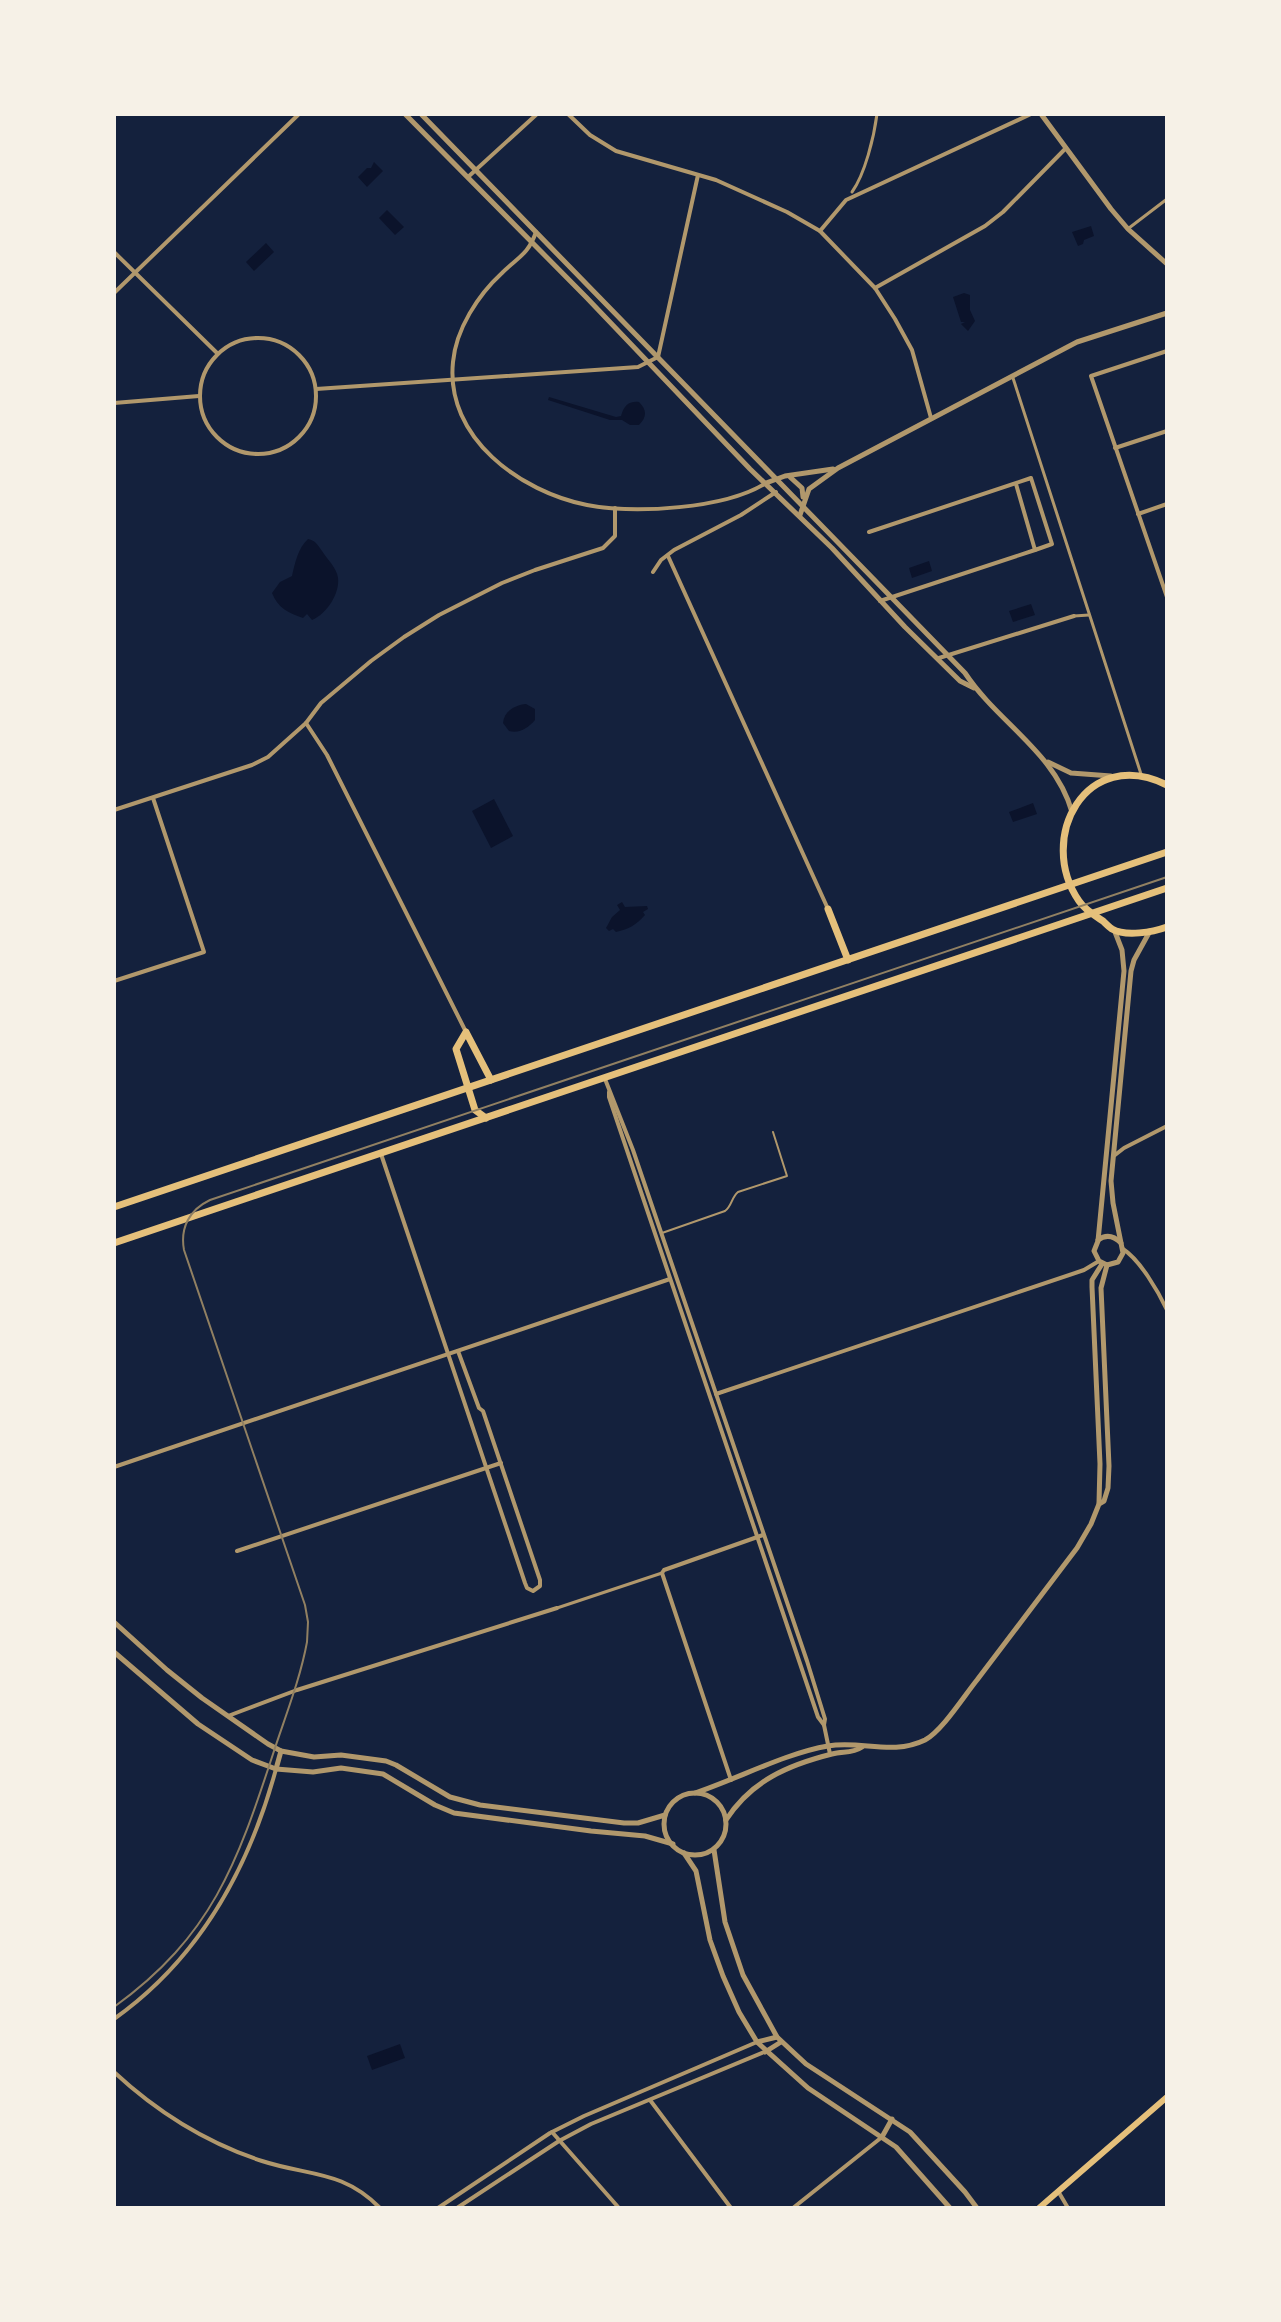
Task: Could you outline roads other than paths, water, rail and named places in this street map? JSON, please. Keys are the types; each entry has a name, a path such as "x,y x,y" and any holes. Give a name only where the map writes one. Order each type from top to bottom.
{"main road":[{"path":"1167,785 1142,777 1118,776 1099,782 1086,791 1072,812 1064,850 1070,885 1079,902 1090,913 1115,931 1150,931 1167,927"},
{"path":"114,1207 1167,852"},
{"path":"114,1243 1167,888"},
{"path":"828,909 848,960"},
{"path":"486,1118 475,1110 456,1049 466,1032 491,1080"},
{"path":"1039,2208 1167,2097"}],"street":[{"path":"114,293 299,114"},
{"path":"405,114 750,469 800,515 880,601 960,681 975,688"},
{"path":"421,114 949,656 975,688 1047,762 1064,787 1072,812"},
{"path":"468,177 537,114"},
{"path":"568,114 607,147 716,180 787,212 820,231 875,288 895,319 912,350 931,418"},
{"path":"852,192 870,147 877,114"},
{"path":"820,231 846,200 1031,114"},
{"path":"1041,114 1111,209 1167,264"},
{"path":"875,288 985,226 1003,212 1066,148"},
{"path":"658,357 698,175"},
{"path":"1128,229 1167,199"},
{"path":"536,232 527,253 502,272 471,312 455,346 452,380 459,408 465,423 499,464 523,481 550,494 587,505 615,508 692,506 744,494 776,478 838,468"},
{"path":"114,252 217,353"},
{"path":"800,515 809,489 838,468 1077,342 1167,313"},
{"path":"257,337 278,341 296,352 304,360 316,389 312,416 295,441 282,449 252,454 223,443 209,429 199,396 206,368 217,353 235,342 257,337"},
{"path":"1167,351 1091,376 1167,597"},
{"path":"316,389 638,367 658,357"},
{"path":"1012,375 1142,777"},
{"path":"114,403 199,396"},
{"path":"1115,448 1167,431"},
{"path":"785,476 792,478 802,488 803,506"},
{"path":"869,532 1031,478 1052,544 880,601"},
{"path":"1016,484 1035,550"},
{"path":"653,572 661,560 674,550 755,507 776,492"},
{"path":"1138,514 1167,504"},
{"path":"114,810 268,757 346,682 404,637 439,615 502,583 603,548 615,536 615,508"},
{"path":"668,556 828,909"},
{"path":"938,658 1074,616 1089,615"},
{"path":"306,723 327,755 466,1032"},
{"path":"1047,762 1071,773 1118,776"},
{"path":"114,981 204,952 153,798"},
{"path":"1099,1504 1107,1494 1109,1466 1101,1288 1103,1263 1094,1251 1098,1241 1124,971 1122,950 1115,931"},
{"path":"713,1395 1103,1263 1118,1262 1122,1246 1113,1203 1113,1157 1131,971 1150,931"},
{"path":"605,1077 661,1234 673,1278"},
{"path":"609,1089 609,1097 713,1395 818,1717 824,1725 830,1754"},
{"path":"1113,1157 1167,1126"},
{"path":"381,1154 527,1588 533,1591 541,1584 483,1411 479,1408 458,1351"},
{"path":"1098,1241 1105,1236 1113,1237 1133,1255 1167,1310"},
{"path":"950,2208 896,2147 808,2088 757,2042 739,2012 710,1940 696,1871 664,1828 665,1815 684,1795 805,1752 855,1743 862,1747 905,1747 927,1739 952,1713 1077,1548 1099,1504 1092,1280 1103,1263"},
{"path":"114,1467 673,1278"},
{"path":"468,1413 479,1408"},
{"path":"237,1551 501,1463"},
{"path":"228,1716 297,1690 662,1573 760,1536"},
{"path":"662,1573 731,1780"},
{"path":"114,1622 167,1670 281,1751 314,1757 341,1755 386,1761 450,1797 480,1805 624,1823 638,1823 665,1815"},
{"path":"114,1652 198,1724 252,1760 276,1769 313,1772 341,1768 373,1772 390,1777 454,1813 645,1836 673,1844"},
{"path":"726,1820 749,1791 781,1771 830,1754 855,1752 862,1747"},
{"path":"114,2019 158,1983 194,1943 224,1899 265,1808 281,1751"},
{"path":"684,1853 702,1854 714,1850 726,1832 726,1820 720,1807 714,1800 695,1793"},
{"path":"714,1850 725,1922 743,1975 779,2040 814,2069 913,2135 977,2208"},
{"path":"438,2208 552,2132 584,2116 757,2042 779,2040"},
{"path":"457,2208 559,2141 591,2124 765,2052 779,2040"},
{"path":"114,2072 140,2096 212,2139 261,2160 338,2179 352,2185 380,2208"},
{"path":"650,2100 731,2208"},
{"path":"793,2208 882,2137 892,2119"},
{"path":"552,2132 619,2208"},
{"path":"1058,2191 1068,2208"}],"lane":[{"path":"661,1234 725,1211 738,1192 787,1176 773,1132"}],"water":[{"path":"374,162 383,171 367,187 358,177"},
{"path":"387,210 404,227 395,235 379,218"},
{"path":"1091,226 1094,236 1078,246 1072,232"},
{"path":"266,243 274,252 254,271 246,262"},
{"path":"964,293 970,295 970,310 975,321 968,331 961,324 965,322 961,322 953,297"},
{"path":"549,397 616,417 621,416 629,403 639,402 645,416 639,425 630,425 622,420 610,420 548,400"},
{"path":"308,539 317,545 334,567 338,578 331,602 323,613 312,620 307,614 303,618 284,609 272,593 280,582 292,576 299,551"},
{"path":"929,561 932,571 912,578 909,568"},
{"path":"1031,604 1035,615 1013,622 1009,611"},
{"path":"526,704 535,709 535,720 517,732 509,731 503,723 505,715 514,707"},
{"path":"494,799 513,836 491,848 472,811"},
{"path":"1033,803 1037,814 1013,822 1009,812"},
{"path":"622,902 625,907 647,906 648,909 632,926 616,932 613,929 609,931 606,928 620,910 617,905"},
{"path":"400,2044 405,2058 372,2070 367,2056"}],"tram line":[{"path":"114,2007 175,1953 217,1895 233,1864 260,1794 307,1642 305,1605 184,1250 183,1234 191,1214 210,1200 1167,877"}]}
